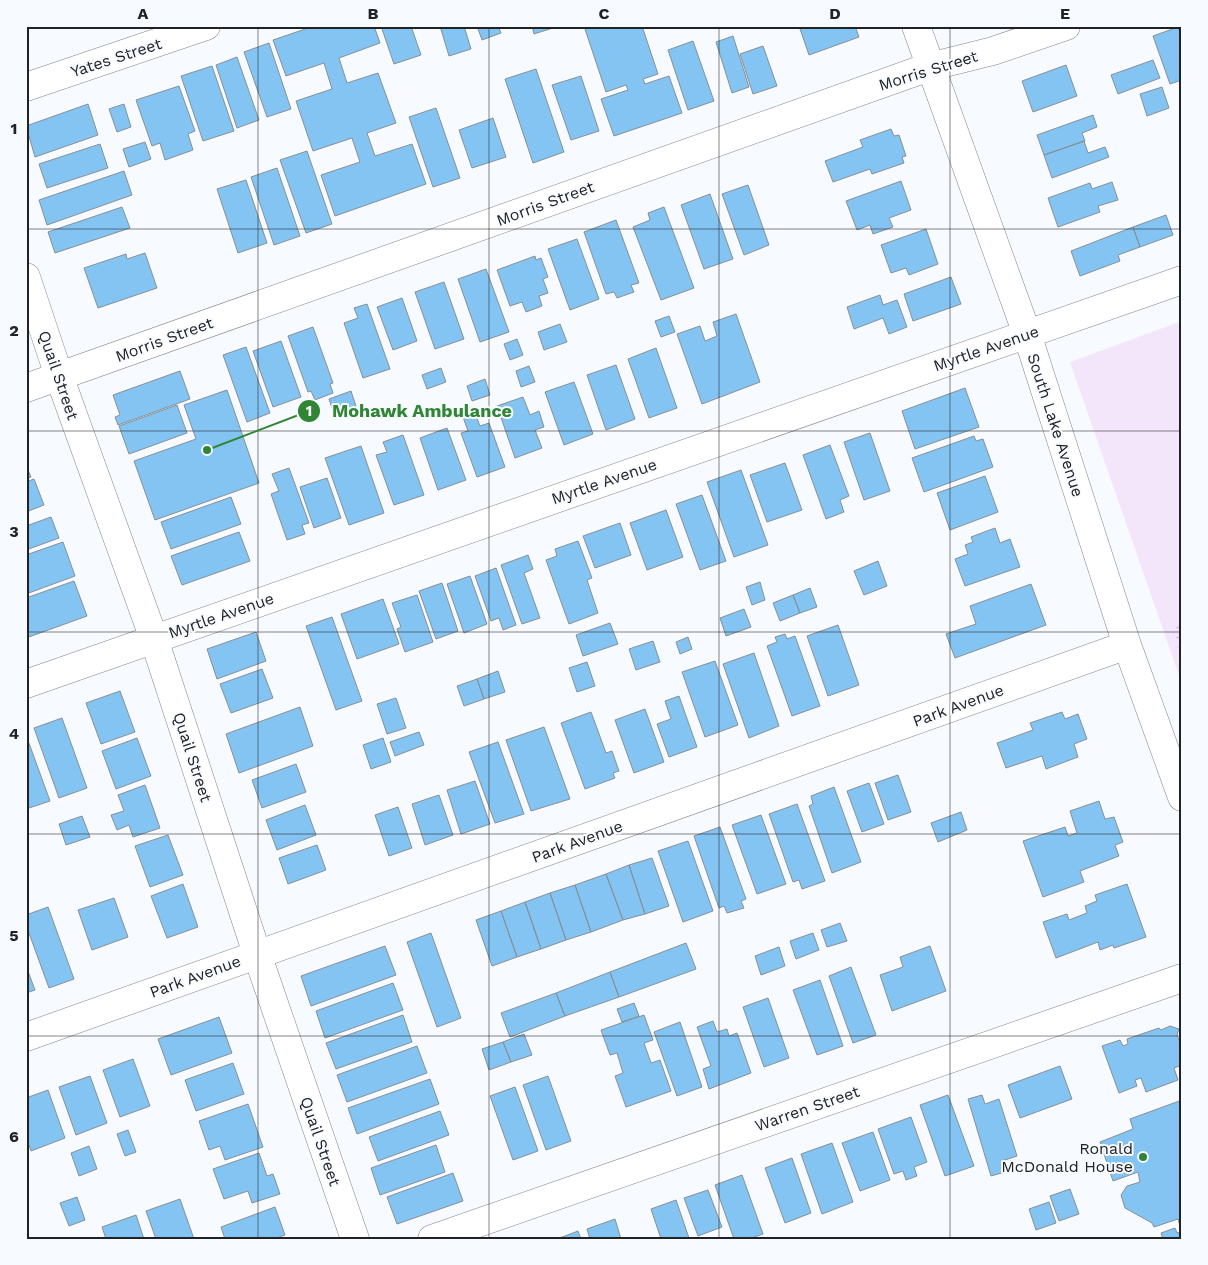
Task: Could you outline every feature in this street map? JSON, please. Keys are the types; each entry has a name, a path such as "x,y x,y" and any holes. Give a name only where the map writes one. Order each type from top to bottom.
{"street":[{"name":"Yates Street","path":"26,87 206,26"},
{"name":"South Lake Avenue","path":"916,26 929,67 1027,334 1127,645 1182,798"},
{"name":"Morris Street","path":"26,388 929,67 993,51 1066,26"},
{"name":"Quail Street","path":"26,277 59,376 154,639 257,954 355,1239"},
{"name":"Myrtle Avenue","path":"26,684 1182,280"},
{"name":"Park Avenue","path":"26,1037 1127,645"},
{"name":"Warren Street","path":"432,1239 1182,978"}],"shaded area":[{"path":"1182,321 1182,684 1070,362"},
{"path":"1182,623 1182,660 1171,627"}],"building":[{"path":"314,26 374,26 380,43 339,58 347,83 378,73 396,123 367,133 375,156 412,144 426,184 335,216 321,175 360,162 352,138 313,151 296,101 332,89 324,63 286,76 273,40"},
{"path":"381,26 411,26 421,55 394,64"},
{"path":"440,26 464,26 471,49 449,56"},
{"path":"477,26 498,26 501,33 482,40"},
{"path":"532,26 559,26 534,34"},
{"path":"584,26 642,26 658,74 643,79 645,84 669,76 682,113 614,136 601,99 628,90 626,85 606,92"},
{"path":"799,26 855,26 859,37 809,55"},
{"path":"1178,27 1182,38 1182,80 1170,84 1153,36"},
{"path":"733,36 749,87 732,93 716,42"},
{"path":"693,41 714,101 688,110 668,50"},
{"path":"269,43 291,109 267,117 244,52"},
{"path":"763,46 777,86 753,94 740,54"},
{"path":"237,57 259,120 237,128 216,65"},
{"path":"1153,60 1160,78 1118,94 1111,75"},
{"path":"1066,65 1077,96 1033,112 1022,81"},
{"path":"212,66 234,131 203,141 181,76"},
{"path":"536,69 564,152 533,163 505,79"},
{"path":"581,76 599,131 571,140 552,85"},
{"path":"179,86 195,131 188,134 193,150 165,160 160,143 152,146 136,100"},
{"path":"1162,87 1169,108 1147,116 1140,94"},
{"path":"88,104 98,135 35,157 26,126"},
{"path":"124,104 131,127 117,132 109,109"},
{"path":"436,108 460,178 433,187 409,117"},
{"path":"1093,115 1097,127 1082,133 1085,141 1044,155 1037,135"},
{"path":"493,118 506,157 472,168 459,130"},
{"path":"891,129 894,136 899,135 906,156 902,157 904,163 872,174 870,169 833,182 825,161 863,147 860,140"},
{"path":"1084,141 1088,153 1105,147 1109,157 1052,178 1044,155"},
{"path":"145,142 151,159 129,167 123,149"},
{"path":"100,144 108,168 47,188 39,164"},
{"path":"307,151 332,224 306,233 280,160"},
{"path":"277,168 300,236 274,245 251,177"},
{"path":"124,171 132,195 47,225 39,200"},
{"path":"246,180 267,243 238,253 217,189"},
{"path":"901,181 911,210 889,218 893,227 873,234 870,225 857,230 846,201"},
{"path":"1112,182 1118,200 1098,206 1100,212 1058,227 1048,198 1090,183 1092,189"},
{"path":"748,185 769,245 744,255 722,194"},
{"path":"710,194 733,259 704,269 681,205"},
{"path":"122,207 130,228 55,253 48,232"},
{"path":"664,207 694,288 661,300 633,227 650,220 648,213"},
{"path":"1166,215 1173,235 1140,247 1133,227"},
{"path":"616,220 639,283 631,285 634,292 617,298 614,292 606,294 584,232"},
{"path":"1133,227 1140,247 1118,255 1120,261 1080,276 1071,251"},
{"path":"926,229 938,264 909,275 906,268 891,273 881,245"},
{"path":"577,239 599,299 570,310 548,249"},
{"path":"145,253 157,288 98,308 84,268 126,254 127,259"},
{"path":"535,256 536,260 541,258 548,277 543,279 548,293 539,296 542,306 526,312 522,302 510,306 497,270"},
{"path":"486,269 509,332 480,342 458,279"},
{"path":"951,277 961,304 913,321 904,294"},
{"path":"444,282 464,339 435,349 415,292"},
{"path":"880,295 883,305 897,300 907,327 889,334 883,318 854,329 847,307"},
{"path":"402,298 417,341 393,350 377,307"},
{"path":"367,304 390,369 363,378 344,323 358,318 354,308"},
{"path":"736,314 760,382 702,404 677,334 700,326 705,341 717,336 713,322"},
{"path":"669,316 675,332 661,337 655,321"},
{"path":"560,324 567,342 544,350 538,332"},
{"path":"313,327 333,383 330,384 333,393 315,400 311,391 308,392 288,336"},
{"path":"517,339 523,355 510,360 504,344"},
{"path":"281,341 301,397 273,407 253,351"},
{"path":"246,347 270,413 247,422 223,355"},
{"path":"656,348 677,408 649,418 628,359"},
{"path":"616,365 635,419 606,430 587,375"},
{"path":"529,366 535,382 521,387 516,371"},
{"path":"441,368 446,382 427,389 422,375"},
{"path":"180,371 190,399 118,425 115,417 120,415 113,395"},
{"path":"485,379 490,395 472,401 467,386"},
{"path":"574,382 593,434 564,445 545,392"},
{"path":"965,388 979,427 915,449 902,411"},
{"path":"227,390 259,483 155,520 134,461 196,439 184,405"},
{"path":"351,391 356,406 334,414 329,399"},
{"path":"523,397 530,415 539,411 544,427 535,430 542,448 515,458 497,406"},
{"path":"177,405 187,433 129,454 119,426"},
{"path":"475,413 480,426 489,423 505,467 477,477 461,433 468,431 463,417"},
{"path":"447,428 466,480 438,490 420,438"},
{"path":"870,433 890,491 864,500 844,442"},
{"path":"403,435 424,495 394,505 376,455 387,452 383,442"},
{"path":"974,436 976,441 983,439 993,467 924,492 912,458"},
{"path":"830,445 849,496 840,500 844,512 826,519 803,455"},
{"path":"361,446 384,513 349,525 325,458"},
{"path":"785,463 802,510 767,522 750,475"},
{"path":"26,465 31,477 26,479"},
{"path":"289,468 309,523 302,525 305,534 287,540 271,494 279,491 272,474"},
{"path":"741,470 768,545 734,557 707,482"},
{"path":"985,476 998,512 950,530 937,493"},
{"path":"327,478 341,518 314,528 300,487"},
{"path":"34,479 44,505 26,512 26,482"},
{"path":"702,495 726,561 700,570 676,504"},
{"path":"231,497 241,524 171,549 161,522"},
{"path":"666,510 683,557 647,570 630,523"},
{"path":"51,517 59,538 26,550 26,526"},
{"path":"620,523 631,555 595,568 583,536"},
{"path":"995,528 1000,543 1010,539 1020,567 965,586 955,559 968,554 965,545 973,542 971,537"},
{"path":"239,532 250,561 182,585 171,556"},
{"path":"578,541 592,578 587,580 598,613 569,624 546,560 557,556 555,549"},
{"path":"63,542 75,576 26,594 26,555"},
{"path":"528,555 533,569 524,573 540,618 522,624 501,565"},
{"path":"878,561 887,586 864,595 854,571"},
{"path":"496,568 516,625 503,630 499,618 491,621 475,576"},
{"path":"470,576 487,624 464,633 447,584"},
{"path":"74,581 87,616 26,638 26,598"},
{"path":"760,582 765,600 752,605 746,587"},
{"path":"442,583 458,631 436,639 419,591"},
{"path":"1031,584 1046,625 955,658 946,634 976,624 970,606"},
{"path":"810,588 817,607 800,613 793,595"},
{"path":"417,595 433,642 405,652 397,629 401,627 392,603"},
{"path":"793,595 800,613 780,621 773,603"},
{"path":"383,599 399,644 357,659 341,614"},
{"path":"744,609 751,627 726,636 720,618"},
{"path":"332,617 362,701 336,710 306,626"},
{"path":"610,623 618,644 583,656 576,635"},
{"path":"838,625 859,685 828,696 807,636"},
{"path":"256,632 266,661 217,679 207,649"},
{"path":"785,634 787,639 795,636 820,706 792,716 767,646 777,642 775,637"},
{"path":"688,637 692,649 680,654 676,642"},
{"path":"653,641 660,662 636,670 629,649"},
{"path":"754,653 779,726 749,738 723,664"},
{"path":"715,661 738,725 705,737 682,672"},
{"path":"587,662 595,686 577,692 569,668"},
{"path":"262,669 273,698 231,713 220,684"},
{"path":"498,671 505,692 484,699 477,679"},
{"path":"477,679 484,699 464,706 457,686"},
{"path":"120,691 135,732 101,744 86,703"},
{"path":"679,696 697,747 669,757 657,724 671,719 665,701"},
{"path":"396,698 406,728 387,734 377,704"},
{"path":"300,707 313,746 239,773 226,734"},
{"path":"645,709 664,762 634,773 615,720"},
{"path":"591,712 606,753 612,751 619,771 613,773 615,778 585,789 561,723"},
{"path":"1062,712 1065,719 1078,714 1087,739 1074,744 1078,757 1046,769 1042,756 1006,768 997,743 1033,730 1030,723"},
{"path":"62,718 87,788 59,798 34,728"},
{"path":"544,727 570,799 531,811 506,740"},
{"path":"419,732 424,745 395,756 390,742"},
{"path":"26,735 50,801 26,809"},
{"path":"137,738 151,776 116,789 102,751"},
{"path":"383,738 391,762 371,769 363,745"},
{"path":"498,742 524,814 495,823 469,752"},
{"path":"296,764 306,792 262,808 252,780"},
{"path":"898,775 911,812 888,820 875,783"},
{"path":"475,781 490,824 461,834 447,790"},
{"path":"869,783 884,824 862,832 847,791"},
{"path":"145,785 160,828 133,837 129,825 117,830 111,815 124,811 118,795"},
{"path":"834,787 861,862 832,873 809,806 813,804 811,796"},
{"path":"439,795 453,835 425,845 412,804"},
{"path":"1099,801 1105,819 1114,817 1123,842 1115,845 1119,856 1080,871 1084,882 1043,897 1023,841 1065,827 1068,836 1077,833 1070,811"},
{"path":"797,804 825,881 802,889 799,880 793,882 769,814"},
{"path":"305,805 316,835 277,850 266,820"},
{"path":"398,807 412,848 389,856 375,815"},
{"path":"961,812 967,830 938,842 931,823"},
{"path":"761,815 786,884 757,894 732,825"},
{"path":"82,816 90,837 66,845 59,824"},
{"path":"720,827 746,899 741,901 744,908 727,913 724,906 719,908 694,836"},
{"path":"168,835 183,875 150,887 135,846"},
{"path":"688,841 713,911 683,922 658,851"},
{"path":"317,845 326,870 288,884 279,858"},
{"path":"652,858 669,906 645,914 629,865"},
{"path":"629,865 645,914 623,920 606,874"},
{"path":"606,874 623,920 591,932 575,885"},
{"path":"183,884 198,927 167,938 151,896"},
{"path":"1127,884 1146,937 1114,948 1113,945 1100,950 1098,942 1056,958 1043,922 1067,914 1069,920 1087,913 1085,906 1097,901 1095,895"},
{"path":"575,885 591,932 566,940 550,893"},
{"path":"550,893 566,940 541,949 525,902"},
{"path":"114,898 128,937 92,950 78,910"},
{"path":"525,902 541,949 517,957 501,911"},
{"path":"48,907 74,979 49,988 26,925 26,915"},
{"path":"501,911 517,957 492,966 476,920"},
{"path":"840,923 847,941 827,947 821,930"},
{"path":"431,933 461,1018 437,1027 407,942"},
{"path":"813,933 819,950 796,959 790,941"},
{"path":"686,943 696,969 619,997 610,972"},
{"path":"385,946 396,975 311,1006 301,976"},
{"path":"930,946 946,991 892,1011 880,975 903,967 900,957"},
{"path":"779,947 785,966 761,975 755,956"},
{"path":"26,966 35,990 26,993"},
{"path":"851,967 876,1035 853,1043 829,976"},
{"path":"610,972 619,997 565,1016 556,993"},
{"path":"820,980 843,1046 817,1055 793,990"},
{"path":"393,983 403,1010 325,1038 316,1011"},
{"path":"556,993 565,1016 510,1037 501,1013"},
{"path":"768,998 789,1058 764,1067 743,1007"},
{"path":"634,1003 639,1016 622,1022 617,1009"},
{"path":"403,1015 412,1042 336,1069 326,1043"},
{"path":"644,1015 653,1040 644,1043 651,1063 660,1060 671,1091 626,1107 615,1076 623,1073 617,1053 610,1055 601,1030"},
{"path":"219,1017 232,1053 171,1075 158,1039"},
{"path":"713,1021 717,1032 727,1029 729,1036 737,1033 751,1073 709,1089 703,1069 711,1066 697,1027"},
{"path":"680,1022 702,1087 677,1096 654,1032"},
{"path":"1170,1026 1179,1029 1177,1035 1182,1048 1182,1065 1174,1068 1178,1080 1146,1092 1141,1078 1135,1080 1137,1086 1119,1093 1102,1046 1120,1040 1123,1046 1128,1044 1127,1039"},
{"path":"524,1034 532,1055 511,1062 503,1042"},
{"path":"503,1042 511,1062 489,1070 482,1049"},
{"path":"417,1046 427,1073 347,1102 337,1075"},
{"path":"133,1059 150,1106 120,1117 103,1070"},
{"path":"233,1063 244,1094 196,1111 185,1080"},
{"path":"1060,1066 1072,1099 1020,1118 1008,1085"},
{"path":"90,1076 107,1123 76,1135 59,1087"},
{"path":"548,1076 571,1141 546,1150 523,1085"},
{"path":"430,1079 439,1104 357,1134 348,1108"},
{"path":"515,1087 538,1151 513,1160 490,1096"},
{"path":"48,1090 65,1138 31,1151 26,1137 26,1098"},
{"path":"948,1095 974,1166 945,1176 920,1105"},
{"path":"982,1095 985,1104 999,1099 1017,1156 1002,1161 1005,1172 991,1176 968,1099"},
{"name":"Ronald McDonald House","path":"1182,1100 1182,1225 1180,1226 1178,1219 1154,1227 1152,1223 1125,1208 1121,1195 1127,1186 1140,1182 1138,1172 1113,1181 1100,1142 1133,1129 1130,1119"},
{"path":"248,1104 263,1147 225,1160 220,1146 209,1150 199,1121"},
{"path":"440,1111 449,1135 378,1161 369,1137"},
{"path":"911,1117 927,1162 914,1167 917,1176 906,1180 903,1171 894,1174 878,1129"},
{"path":"128,1130 136,1152 125,1156 117,1134"},
{"path":"873,1132 890,1180 860,1191 842,1143"},
{"path":"832,1143 853,1202 822,1214 801,1154"},
{"path":"436,1145 445,1172 380,1195 371,1168"},
{"path":"89,1146 97,1169 79,1176 71,1153"},
{"path":"259,1153 267,1176 273,1174 280,1194 252,1203 248,1191 224,1199 213,1169"},
{"path":"792,1158 811,1213 785,1223 765,1168"},
{"path":"453,1173 463,1201 397,1224 387,1197"},
{"path":"742,1175 763,1234 749,1239 734,1239 715,1185"},
{"path":"1070,1189 1079,1214 1059,1221 1050,1196"},
{"path":"708,1190 722,1227 698,1236 684,1198"},
{"path":"77,1197 85,1220 69,1226 60,1203"},
{"path":"180,1199 194,1239 156,1239 146,1211"},
{"path":"676,1200 689,1238 661,1239 651,1209"},
{"path":"1049,1202 1056,1223 1036,1230 1029,1209"},
{"path":"275,1207 285,1235 274,1239 225,1239 221,1227"},
{"path":"136,1215 144,1239 106,1239 102,1227"},
{"path":"615,1219 621,1239 590,1239 587,1229"},
{"path":"1175,1228 1177,1233 1182,1232 1182,1239 1163,1239 1161,1233"},
{"path":"578,1231 581,1239 557,1239"}],"place":[{"name":"Mohawk Ambulance","path":"207,450"},
{"name":"Ronald McDonald House","path":"1143,1157"}]}
